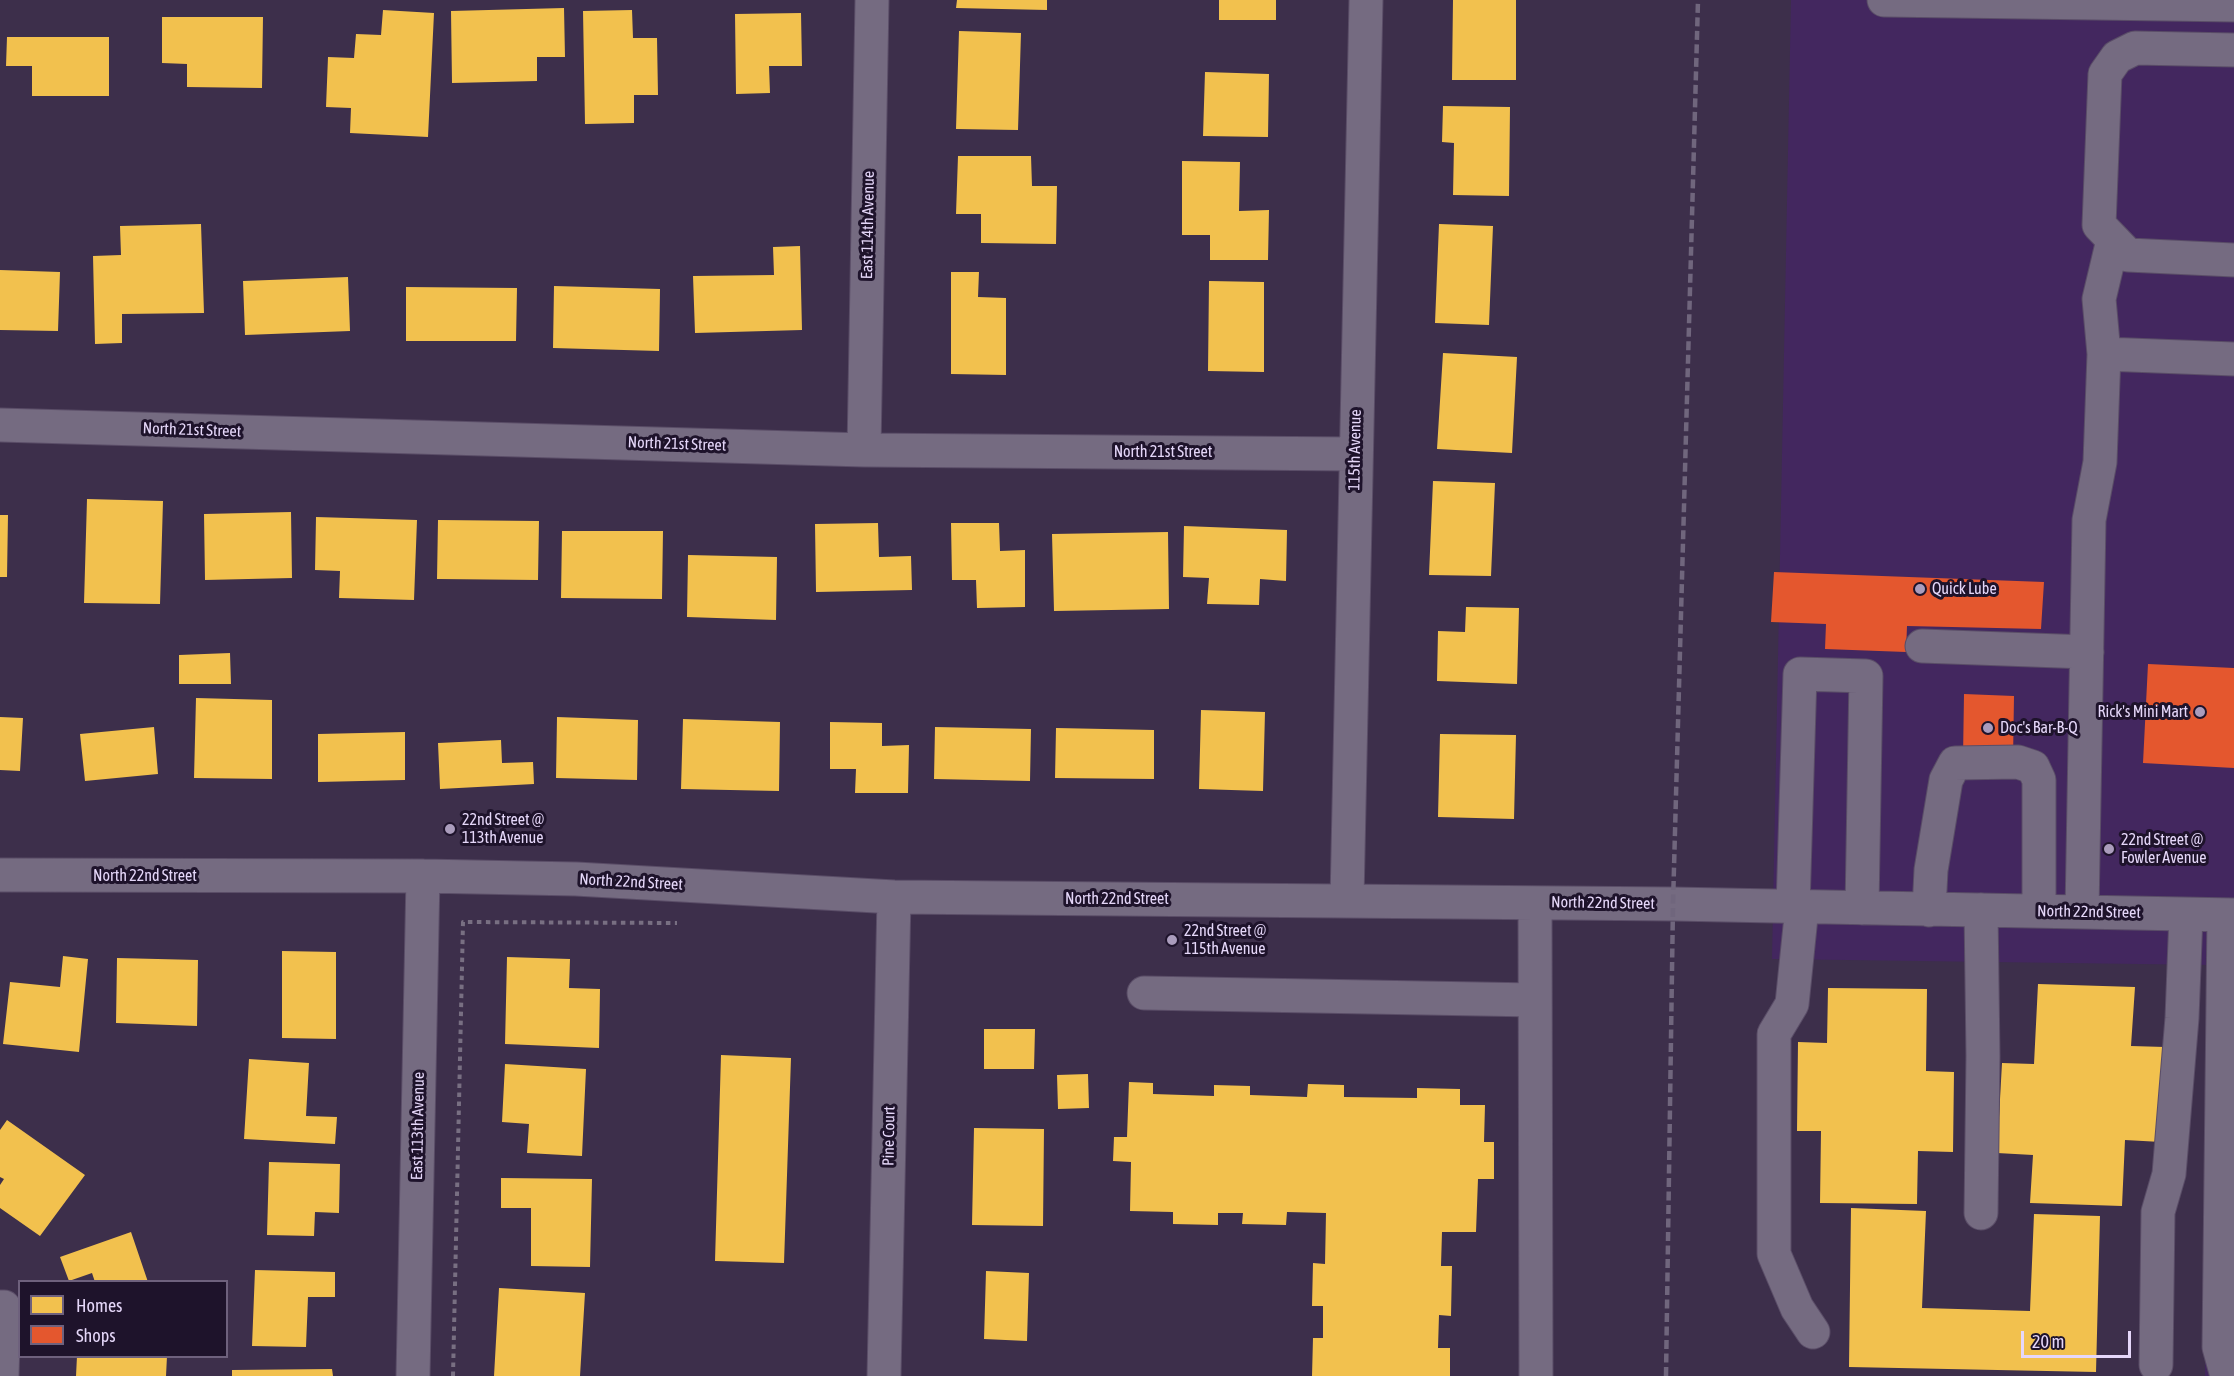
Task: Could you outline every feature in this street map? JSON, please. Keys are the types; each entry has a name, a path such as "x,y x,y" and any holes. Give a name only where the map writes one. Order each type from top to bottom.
{"street":[{"name":"East 114th Avenue","path":"864,450 872,0"},
{"name":"115th Avenue","path":"1347,900 1366,0"},
{"path":"1884,0 2234,5"},
{"path":"2234,50 2134,48 2117,57 2105,74 2099,225 2128,255 2234,260"},
{"path":"2082,912 2089,520 2100,462 2104,354 2099,298 2114,240"},
{"path":"2104,354 2234,359"},
{"name":"North 21st Street","path":"0,425 864,450 1355,454"},
{"path":"1922,645 2087,652"},
{"path":"1814,1332 1797,1308 1774,1254 1774,1034 1792,1004 1797,907 1800,674 1866,676 1862,908"},
{"path":"1929,909 1931,870 1946,780 1955,763 2018,762 2033,767 2039,780 2039,911"},
{"name":"North 22nd Street","path":"0,875 423,876 576,879 894,897 1347,900 2229,915"},
{"name":"East 113th Avenue","path":"413,1376 423,876"},
{"name":"Pine Court","path":"884,1376 894,897"},
{"path":"1535,903 1536,1376"},
{"path":"1981,1213 1982,910"},
{"path":"2156,1365 2158,1212 2169,1174 2182,1018 2186,915"},
{"path":"2227,1376 2219,1347 2227,1300 2229,915"},
{"path":"1144,993 1535,1000"},
{"path":"2,1307 2,1376"}],"path":[{"path":"453,1376 463,922 678,923"}],"shaded area":[{"path":"1791,0 2234,0 2234,1376 2205,1376 2212,965 1772,959"}],"building: Homes":[{"path":"957,0 1047,0 1047,10 956,8"},
{"path":"1219,0 1276,0 1276,20 1219,20"},
{"path":"1453,0 1516,0 1516,80 1452,80"},
{"path":"564,8 565,57 537,57 537,81 452,83 451,11"},
{"path":"383,10 434,13 428,137 350,133 351,108 326,107 328,57 354,58 356,34 381,35"},
{"path":"632,10 633,38 657,38 658,95 634,95 634,123 585,124 583,11"},
{"path":"801,13 802,66 769,66 770,93 736,94 735,14"},
{"path":"162,17 263,17 262,88 187,87 187,64 162,63"},
{"path":"959,31 1021,33 1018,130 956,129"},
{"path":"7,37 109,37 109,96 32,96 32,66 6,66"},
{"path":"1205,72 1269,74 1268,137 1203,136"},
{"path":"1443,106 1510,107 1509,196 1453,195 1454,143 1442,142"},
{"path":"958,156 1031,156 1032,186 1057,186 1056,244 981,243 981,214 956,214"},
{"path":"1182,161 1240,162 1239,211 1269,210 1268,260 1210,260 1210,235 1182,235"},
{"path":"201,224 204,313 122,314 122,343 95,344 93,256 121,255 120,226"},
{"path":"1439,224 1493,226 1489,325 1435,323"},
{"path":"800,246 802,330 695,333 693,276 774,275 773,247"},
{"path":"0,270 60,272 58,331 0,330"},
{"path":"951,272 979,272 978,297 1006,298 1006,375 951,374"},
{"path":"348,277 350,331 245,335 243,281"},
{"path":"1209,281 1264,282 1264,372 1208,371"},
{"path":"554,286 660,289 659,351 553,348"},
{"path":"406,287 517,288 516,341 406,341"},
{"path":"1443,353 1517,357 1512,453 1437,449"},
{"path":"1433,481 1495,483 1491,576 1429,575"},
{"path":"87,499 163,501 160,604 84,603"},
{"path":"291,512 292,578 205,580 204,514"},
{"path":"0,515 8,515 7,577 0,577"},
{"path":"316,517 417,520 414,600 339,598 340,571 315,570"},
{"path":"438,520 539,521 538,580 437,579"},
{"path":"878,523 879,557 911,556 912,590 816,592 815,524"},
{"path":"951,523 999,523 1000,551 1025,550 1025,607 977,608 976,580 952,580"},
{"path":"1184,526 1287,530 1286,581 1260,579 1259,605 1207,604 1209,578 1183,577"},
{"path":"562,531 663,531 662,599 561,598"},
{"path":"1168,532 1169,609 1054,611 1052,534"},
{"path":"688,555 777,557 776,620 687,617"},
{"path":"1466,607 1519,608 1517,684 1437,681 1438,631 1465,632"},
{"path":"230,653 231,684 179,684 179,655"},
{"path":"196,698 272,700 272,779 194,778"},
{"path":"1201,710 1265,712 1263,791 1199,789"},
{"path":"0,717 23,718 20,771 0,770"},
{"path":"557,717 638,720 637,780 556,778"},
{"path":"683,719 780,722 779,791 681,789"},
{"path":"830,722 882,723 882,746 909,745 908,793 855,793 856,769 830,769"},
{"path":"154,727 158,774 85,781 80,734"},
{"path":"935,727 1031,729 1030,781 934,779"},
{"path":"1056,728 1154,730 1154,779 1055,778"},
{"path":"405,732 405,780 318,782 318,734"},
{"path":"1440,734 1516,735 1514,819 1438,817"},
{"path":"501,740 502,763 533,762 534,784 440,789 438,743"},
{"path":"282,951 336,952 336,1039 282,1038"},
{"path":"63,956 88,959 79,1052 3,1044 10,982 60,987"},
{"path":"507,957 570,959 569,988 600,989 599,1048 505,1044"},
{"path":"117,958 198,960 197,1026 116,1023"},
{"path":"2038,984 2135,987 2131,1046 2165,1047 2161,1142 2125,1140 2122,1206 2030,1203 2033,1155 1997,1153 2002,1063 2034,1064"},
{"path":"1828,988 1927,989 1926,1071 1954,1072 1953,1152 1918,1151 1917,1204 1820,1203 1821,1131 1797,1131 1798,1042 1827,1043"},
{"path":"984,1029 1035,1029 1034,1069 984,1069"},
{"path":"721,1055 791,1058 784,1263 715,1261"},
{"path":"249,1059 309,1063 306,1116 337,1117 335,1144 244,1139"},
{"path":"505,1064 586,1069 582,1156 527,1153 529,1124 502,1122"},
{"path":"1088,1074 1089,1108 1058,1109 1057,1075"},
{"path":"1129,1082 1153,1083 1153,1094 1214,1096 1214,1085 1250,1086 1250,1095 1307,1097 1308,1084 1344,1085 1344,1097 1417,1098 1417,1088 1460,1089 1460,1105 1485,1105 1484,1142 1494,1142 1494,1179 1478,1179 1476,1232 1442,1232 1441,1266 1452,1266 1451,1316 1439,1315 1438,1348 1450,1348 1450,1376 1312,1376 1313,1338 1323,1338 1323,1306 1312,1306 1313,1263 1325,1264 1326,1213 1287,1212 1286,1225 1242,1224 1243,1213 1218,1213 1218,1225 1173,1224 1173,1212 1130,1211 1131,1162 1113,1161 1114,1137 1127,1137"},
{"path":"7,1120 85,1175 40,1236 0,1208 0,1185 4,1179 0,1177 0,1130"},
{"path":"974,1128 1044,1129 1043,1226 972,1225"},
{"path":"269,1162 340,1164 339,1213 315,1212 314,1236 267,1235"},
{"path":"501,1178 592,1179 590,1267 531,1266 531,1208 501,1208"},
{"path":"1851,1208 1926,1211 1922,1308 2030,1311 2034,1214 2100,1216 2096,1372 1849,1367"},
{"path":"131,1232 147,1280 94,1280 92,1273 69,1280 60,1257"},
{"path":"255,1270 335,1272 335,1297 308,1297 306,1347 252,1346"},
{"path":"986,1271 1029,1273 1027,1341 984,1339"},
{"path":"499,1288 585,1293 580,1376 494,1376"},
{"path":"77,1358 167,1358 166,1376 76,1376"},
{"path":"332,1369 333,1376 232,1376 232,1370"}],"building: Shops":[{"path":"1774,572 2044,582 2041,629 1907,626 1906,652 1825,649 1826,624 1771,622"},
{"path":"2148,664 2234,668 2234,768 2143,763"},
{"path":"1964,694 2014,696 2013,760 1963,758"}],"railway":[{"path":"1666,1376 1673,904 1698,0"}],"place":[{"name":"Quick Lube","path":"1920,589"},
{"name":"Rick's Mini Mart","path":"2200,712"},
{"name":"Doc's Bar-B-Q","path":"1988,728"},
{"name":"22nd Street @ 113th Avenue","path":"450,829"},
{"name":"22nd Street @ Fowler Avenue","path":"2109,849"},
{"name":"22nd Street @ 115th Avenue","path":"1172,940"}]}
